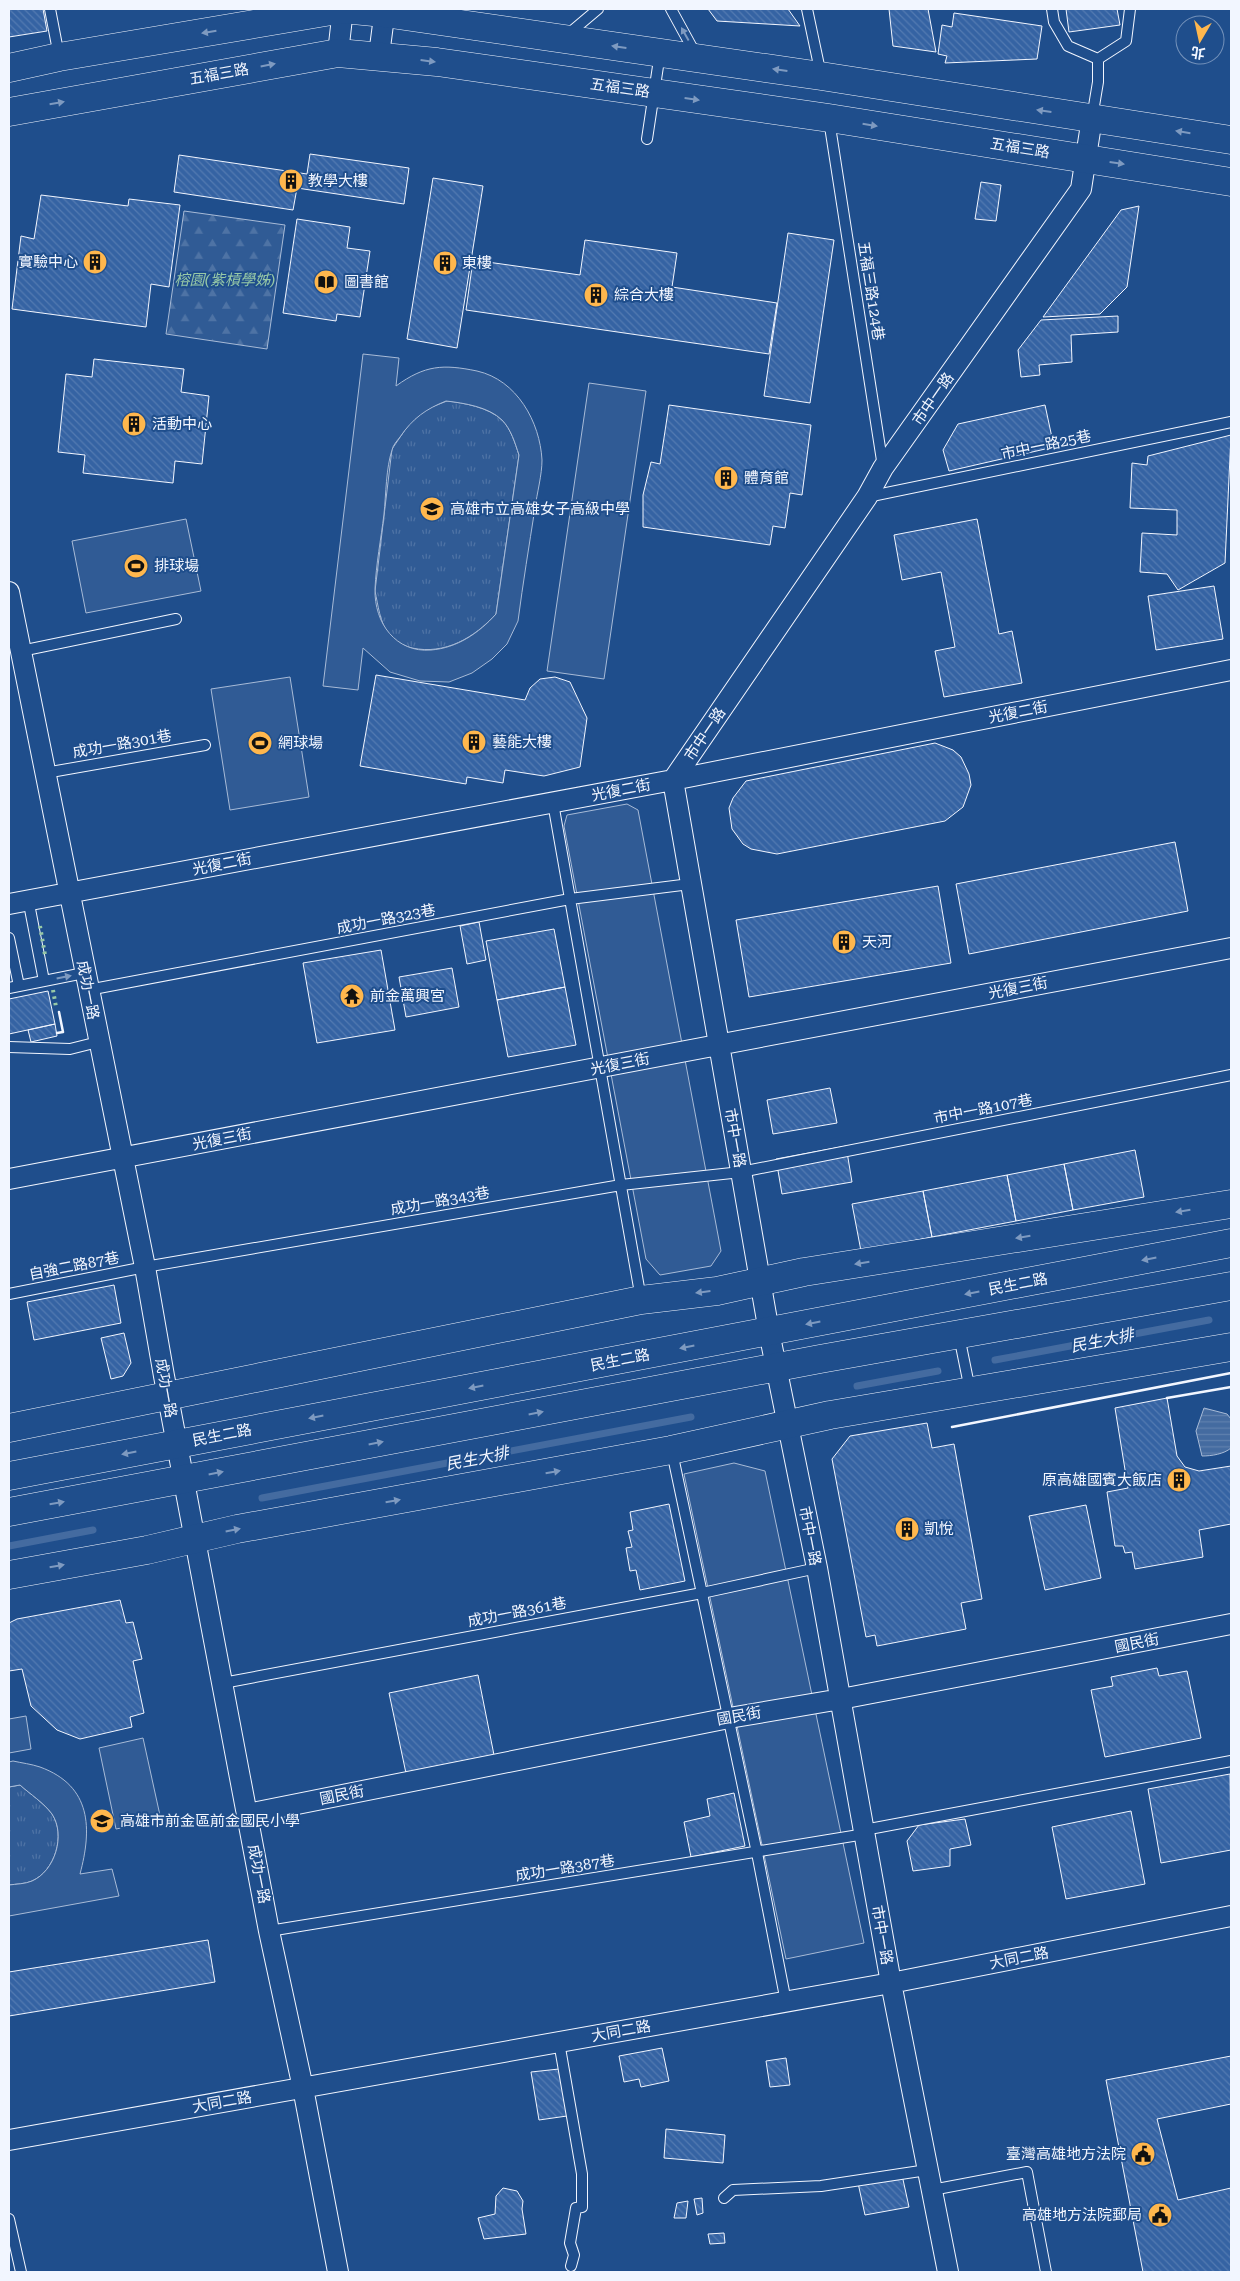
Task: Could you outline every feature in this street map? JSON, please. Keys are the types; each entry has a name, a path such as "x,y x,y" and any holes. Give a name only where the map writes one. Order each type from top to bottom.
{"main road":[{"path":"9,68 59,56 343,9 385,11 1231,140"},
{"name":"五福三路","path":"9,112 338,52 379,55 829,118 1231,182"},
{"path":"9,1428 641,1300 717,1290 760,1280 1231,1204"},
{"name":"民生二路","path":"9,1476 1231,1243"},
{"path":"9,1512 777,1367 1231,1286"},
{"path":"9,1575 147,1550 194,1538 672,1450 788,1425 970,1390 1231,1347"}],"street":[{"path":"338,52 343,9"},
{"path":"379,55 385,11"},
{"name":"市中一路","path":"948,2272 891,1983 841,1699 769,1332 673,780 867,497 883,468 1081,189 1092,118"},
{"name":"成功一路","path":"9,592 15,652 45,773 145,1267 176,1444 269,1931 303,2088 335,2271"},
{"name":"光復二街","path":"9,904 32,904 70,892 553,803 1231,670"},
{"name":"光復三街","path":"9,1179 1231,948"},
{"name":"國民街","path":"248,1814 729,1718 841,1699 1231,1624"},
{"name":"大同二路","path":"9,2140 891,1983 1231,1916"}],"lane":[{"path":"50,9 59,56"},
{"path":"562,39 598,9"},
{"path":"671,9 698,59"},
{"path":"807,9 821,76"},
{"path":"1052,9 1054,22 1068,46 1098,59"},
{"path":"1098,59 1126,41 1130,9"},
{"path":"647,138 660,53"},
{"path":"1092,118 1098,82 1098,59"},
{"name":"五福三路124巷","path":"829,118 883,468"},
{"name":"市中一路25巷","path":"867,497 1231,422"},
{"path":"15,652 176,619"},
{"name":"成功一路301巷","path":"45,773 205,745"},
{"path":"553,803 641,1300"},
{"name":"成功一路323巷","path":"14,987 44,981 86,982 570,899 690,884"},
{"path":"9,914 32,904 44,981"},
{"path":"9,938 14,987"},
{"path":"9,1047 70,1049 98,1042"},
{"name":"市中一路107巷","path":"741,1172 1231,1076"},
{"name":"成功一路343巷","path":"145,1267 621,1185 741,1172"},
{"name":"自強二路87巷","path":"9,1294 145,1267"},
{"path":"958,1335 970,1390"},
{"path":"672,1450 757,1853 786,2002"},
{"name":"成功一路361巷","path":"223,1683 702,1593 816,1568"},
{"name":"成功一路387巷","path":"269,1931 757,1853 1231,1761"},
{"path":"559,2042 582,2174 582,2207 576,2208 570,2243 574,2255 571,2266"},
{"path":"724,2198 733,2190 821,2186 927,2170"},
{"path":"932,2190 1027,2172 1046,2272"},
{"path":"9,2219 21,2272"}],"green space":[{"name":"榕園(紫槓學姊)","path":"184,211 285,225 267,349 166,334"},
{"path":"363,354 399,358 396,386 425,370 444,367 477,371 504,383 515,393 531,418 537,431 542,460 518,621 507,644 492,659 472,673 449,682 420,681 390,672 363,648 358,690 323,686","holes":["446,401 476,406 497,416 508,428 519,455 496,614 475,633 459,643 441,649 419,650 407,647 398,641 383,624 376,602 377,561 384,514 387,473 393,446 410,424 420,415"]},
{"path":"589,383 646,391 604,679 547,671"},
{"path":"447,401 476,406 502,420 512,436 519,455 496,614 478,630 458,643 447,647 424,650 406,646 389,635 381,619 375,591 392,449 409,424 424,410"},
{"name":"排球場","path":"186,519 201,591 86,613 72,541"},
{"name":"網球場","path":"290,677 309,797 230,810 211,689"},
{"path":"627,804 638,810 721,1251 711,1266 660,1275 646,1259 564,826 567,815"},
{"path":"734,1463 765,1471 864,1943 786,1959 684,1474"},
{"path":"26,1716 31,1749 9,1753 9,1719"},
{"path":"143,1738 161,1820 116,1829 99,1748"},
{"path":"13,1761 40,1767 57,1775 70,1785 79,1797 86,1825 86,1841 80,1874 112,1869 119,1896 9,1916 9,1885 29,1882 40,1876 52,1861 58,1842 56,1822 49,1810 20,1785 9,1787 9,1762"},
{"path":"20,1785 41,1802 52,1814 56,1822 58,1842 52,1861 40,1876 30,1882 9,1885 9,1787"}],"shaded area":[{"path":"1204,1408 1227,1414 1231,1419 1231,1448 1225,1452 1202,1456 1196,1431"}],"building":[{"path":"9,9 43,9 47,31 9,37"},
{"path":"708,9 788,9 800,26 717,21"},
{"path":"889,9 928,9 936,52 893,46"},
{"path":"1066,9 1117,9 1120,25 1069,32"},
{"path":"954,13 1042,26 1037,59 945,63 947,56 938,54 942,25 952,27"},
{"name":"教學大樓","path":"310,154 409,168 404,204 297,188 293,210 174,192 179,155 307,174"},
{"name":"東樓","path":"433,178 483,186 457,348 407,339"},
{"path":"981,182 1001,185 996,221 975,219"},
{"name":"實驗中心","path":"41,195 128,206 129,199 180,205 169,287 151,284 146,327 12,309 21,236 34,239"},
{"path":"1139,206 1127,287 1100,314 1043,317 1121,210"},
{"name":"圖書館","path":"297,219 350,227 347,248 370,251 360,317 337,314 336,321 283,313"},
{"path":"788,233 834,240 810,403 764,396"},
{"name":"綜合大樓","path":"585,240 677,253 672,287 777,303 769,354 466,310 473,260 580,275"},
{"path":"1118,316 1118,332 1071,335 1072,362 1039,365 1040,375 1021,377 1018,350 1041,320"},
{"name":"活動中心","path":"94,359 184,369 181,392 209,396 202,464 175,461 173,483 83,473 85,455 58,452 66,374 92,377"},
{"name":"體育館","path":"669,405 811,425 802,495 790,493 785,528 773,526 770,545 643,527 643,495 651,462 660,464"},
{"path":"1045,405 1054,447 949,471 943,450 958,424"},
{"path":"1231,435 1225,563 1178,590 1167,574 1140,572 1142,533 1177,535 1177,510 1130,508 1132,463 1147,465 1148,456"},
{"path":"977,519 999,634 1012,631 1022,683 944,697 935,651 955,647 941,572 902,580 894,535"},
{"path":"1214,586 1223,639 1156,650 1148,596"},
{"name":"藝能大樓","path":"376,675 525,700 530,688 540,679 555,677 570,682 587,718 580,767 544,776 505,770 503,783 467,777 466,784 360,766"},
{"path":"935,743 953,750 961,757 969,774 971,785 963,807 945,821 777,854 751,849 743,844 732,829 729,808 733,798 746,781"},
{"path":"1175,842 1188,911 969,954 956,884"},
{"name":"天河","path":"938,886 951,963 749,997 736,920"},
{"path":"479,922 486,960 467,964 460,926"},
{"path":"554,929 565,987 497,1000 486,941"},
{"name":"前金萬興宮","path":"381,950 395,1030 317,1043 303,963"},
{"path":"452,968 459,1007 406,1017 399,977"},
{"path":"565,987 576,1045 508,1057 497,1000"},
{"path":"48,991 55,1024 9,1034 9,999"},
{"path":"55,1024 57,1036 31,1042 28,1030"},
{"path":"830,1088 837,1123 773,1134 767,1100"},
{"path":"846,1146 852,1182 782,1194 776,1159"},
{"path":"1135,1150 1144,1197 1073,1210 1064,1164"},
{"path":"1064,1164 1073,1210 1016,1221 1007,1175"},
{"path":"1007,1175 1016,1221 932,1237 923,1191"},
{"path":"923,1191 932,1237 861,1251 852,1204"},
{"path":"114,1285 121,1323 34,1340 27,1302"},
{"path":"124,1333 131,1363 123,1376 111,1379 101,1338"},
{"name":"原高雄國賓大飯店","path":"1167,1398 1177,1456 1185,1467 1199,1471 1231,1466 1231,1524 1199,1530 1203,1557 1135,1569 1132,1552 1125,1553 1123,1546 1115,1546 1107,1492 1128,1488 1115,1408"},
{"name":"凱悅","path":"927,1423 932,1448 954,1444 982,1599 961,1603 966,1629 877,1646 875,1635 866,1637 832,1459 850,1436"},
{"path":"669,1504 685,1581 640,1590 636,1570 630,1571 626,1548 632,1547 628,1531 633,1530 630,1512"},
{"path":"1086,1505 1101,1578 1045,1590 1029,1516"},
{"path":"120,1600 126,1623 133,1622 142,1659 133,1661 144,1713 130,1717 132,1727 80,1739 57,1730 31,1706 22,1669 9,1671 9,1623 17,1619"},
{"path":"1157,1668 1159,1676 1187,1671 1201,1738 1105,1757 1091,1690 1113,1686 1111,1677"},
{"path":"478,1675 495,1760 407,1778 389,1693"},
{"path":"1230,1774 1231,1850 1161,1863 1148,1789"},
{"path":"734,1793 745,1846 691,1857 684,1822 710,1816 707,1799"},
{"path":"1131,1811 1145,1884 1066,1899 1052,1827"},
{"path":"965,1819 971,1845 950,1849 950,1866 913,1871 907,1841 919,1825"},
{"path":"208,1940 215,1982 9,2016 9,1972"},
{"path":"662,2048 669,2081 641,2087 639,2079 624,2082 619,2056"},
{"name":"臺灣高雄地方法院","path":"1231,2056 1231,2104 1157,2119 1178,2200 1231,2188 1231,2272 1143,2272 1106,2080"},
{"path":"786,2058 790,2085 770,2087 766,2061"},
{"path":"559,2069 567,2116 539,2120 531,2072"},
{"path":"666,2129 725,2135 723,2163 664,2158"},
{"path":"902,2175 909,2207 865,2215 858,2183"},
{"path":"503,2188 517,2191 523,2201 522,2209 526,2234 484,2239 478,2218 495,2214 496,2196"},
{"path":"702,2198 703,2213 697,2215 694,2199"},
{"path":"688,2201 686,2218 674,2218 677,2203"},
{"path":"724,2233 725,2243 710,2244 708,2234"}],"waterway":[{"name":"民生大排","path":"995,1360 1209,1320"},
{"name":"民生大排","path":"857,1386 938,1371"},
{"name":"民生大排","path":"262,1498 691,1417"},
{"name":"民生大排","path":"9,1546 93,1530"}],"hedge":[{"path":"40,926 45,955"},
{"path":"53,990 56,1007"}],"wall":[{"path":"57,1033 63,1032 59,1012"},
{"path":"952,1427 1231,1373"},
{"path":"1167,1398 1231,1387"}],"place":[{"name":"教學大樓","path":"291,181"},
{"name":"實驗中心","path":"95,262"},
{"name":"東樓","path":"445,263"},
{"name":"圖書館","path":"326,282"},
{"name":"綜合大樓","path":"596,295"},
{"name":"活動中心","path":"134,424"},
{"name":"體育館","path":"726,478"},
{"name":"高雄市立高雄女子高級中學","path":"432,509"},
{"name":"排球場","path":"136,566"},
{"name":"藝能大樓","path":"474,742"},
{"name":"網球場","path":"260,743"},
{"name":"天河","path":"844,942"},
{"name":"前金萬興宮","path":"352,996"},
{"name":"原高雄國賓大飯店","path":"1179,1480"},
{"name":"凱悅","path":"907,1529"},
{"name":"高雄市前金區前金國民小學","path":"102,1821"},
{"name":"臺灣高雄地方法院","path":"1143,2154"},
{"name":"高雄地方法院郵局","path":"1160,2215"}]}
